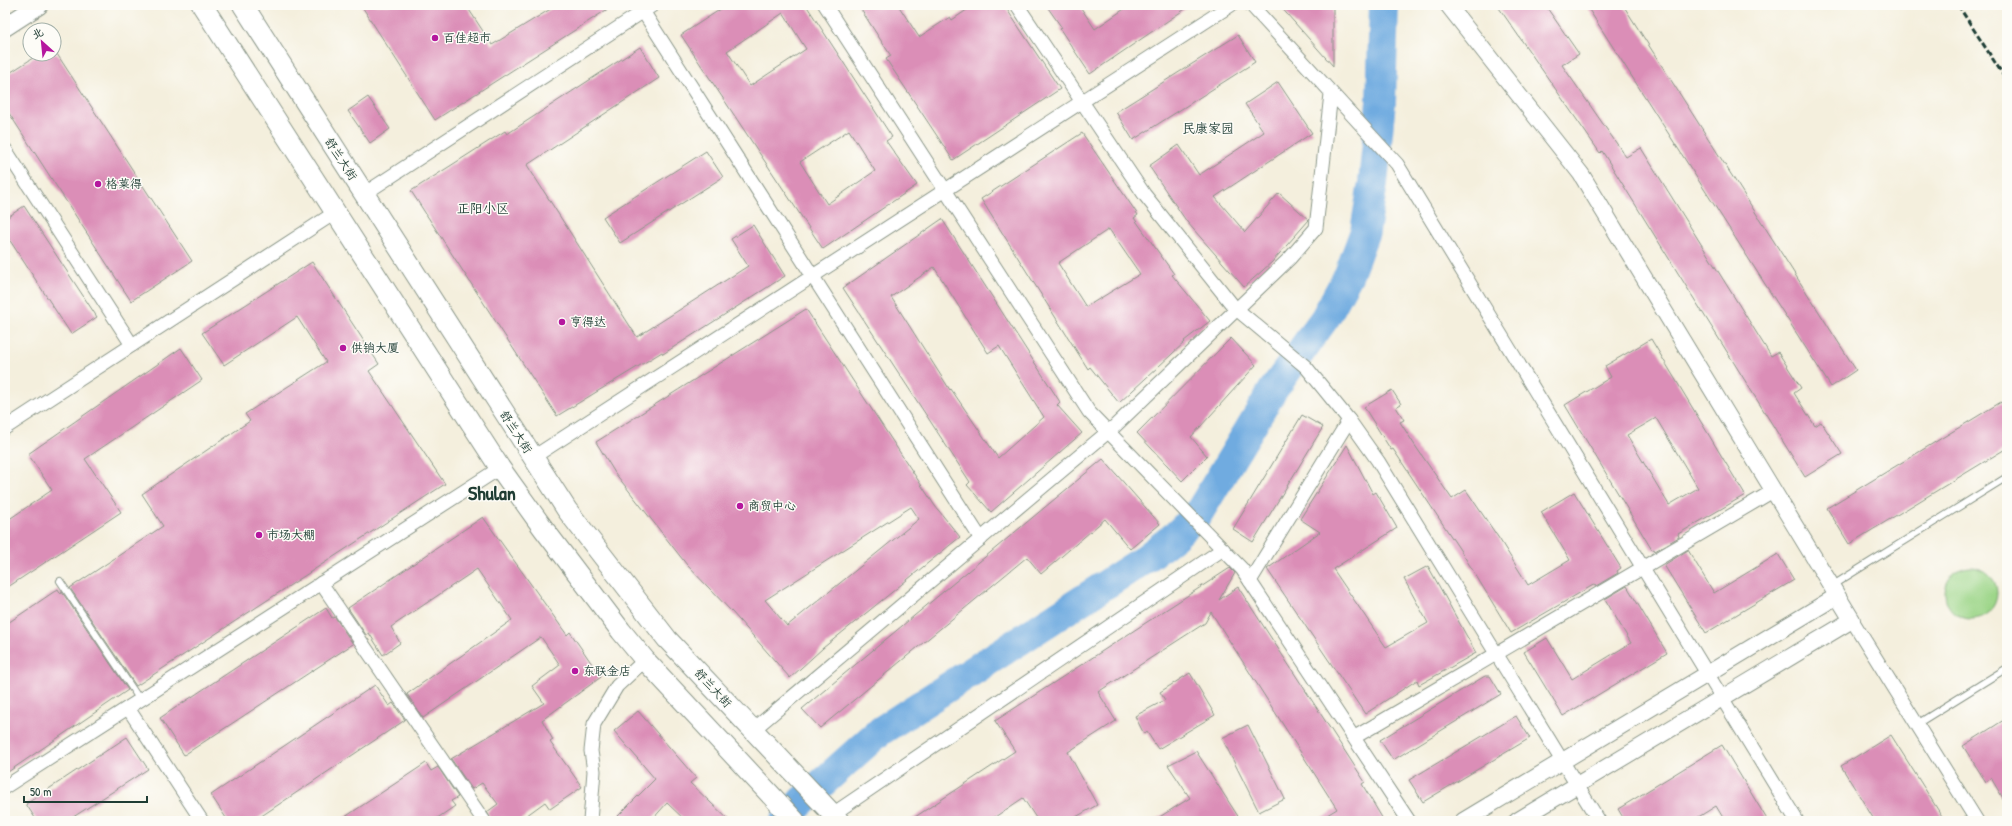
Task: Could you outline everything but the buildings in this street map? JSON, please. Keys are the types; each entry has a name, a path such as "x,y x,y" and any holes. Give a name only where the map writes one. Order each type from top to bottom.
{"main road":[{"path":"5,27 39,5"},
{"path":"202,5 500,468 543,528 621,631 645,660 796,821"},
{"name":"舒兰大街","path":"243,5 532,458 567,510 667,639 835,816"}],"street":[{"path":"825,5 1089,412 1242,569 1355,737 1409,821"},
{"path":"1018,5 1081,102 1144,194 1236,309 1306,367 1349,420 1378,461 1599,821"},
{"path":"532,458 1231,5"},
{"path":"1251,5 1397,164 1797,821"},
{"path":"1448,5 1580,174 1834,591 1977,821"},
{"path":"364,194 645,7 812,276 981,539"},
{"path":"753,730 1109,432 1290,258 1316,228 1333,96"},
{"path":"5,149 132,345"},
{"path":"5,428 336,212"},
{"path":"1250,581 1349,420"},
{"path":"5,787 500,468"},
{"path":"1355,737 1773,491"},
{"path":"835,816 1220,547"},
{"path":"321,583 484,821"},
{"path":"1463,821 1707,674 1834,591"},
{"path":"1517,821 1852,620"},
{"path":"590,821 594,771 592,751 594,724 617,686 645,660"},
{"path":"128,708 202,821"}],"lane":[{"path":"1834,591 2007,477"},
{"path":"60,581 140,700"},
{"path":"1916,724 2007,668"}],"green space":[{"path":"1971,567 1985,571 1993,579 1997,593 1993,607 1985,615 1971,619 1957,615 1949,607 1945,593 1949,579 1957,571"}],"waterway":[{"path":"785,821 802,801 879,732 1145,559 1175,536 1198,514 1273,390 1325,318 1349,274 1365,231 1373,183 1381,102 1384,5"}],"railway":[{"path":"1958,5 2007,81"}],"place":[{"name":"百佳超市","path":"435,38"},
{"name":"格莱得","path":"98,184"},
{"name":"亨得达","path":"562,322"},
{"name":"供销大厦","path":"343,348"},
{"name":"商贸中心","path":"740,506"},
{"name":"市场大棚","path":"259,535"},
{"name":"东联金店","path":"575,671"}],"district":[{"name":"民康家园","path":"1208,128"},
{"name":"正阳小区","path":"483,208"},
{"name":"Shulan","path":"492,493"}]}
